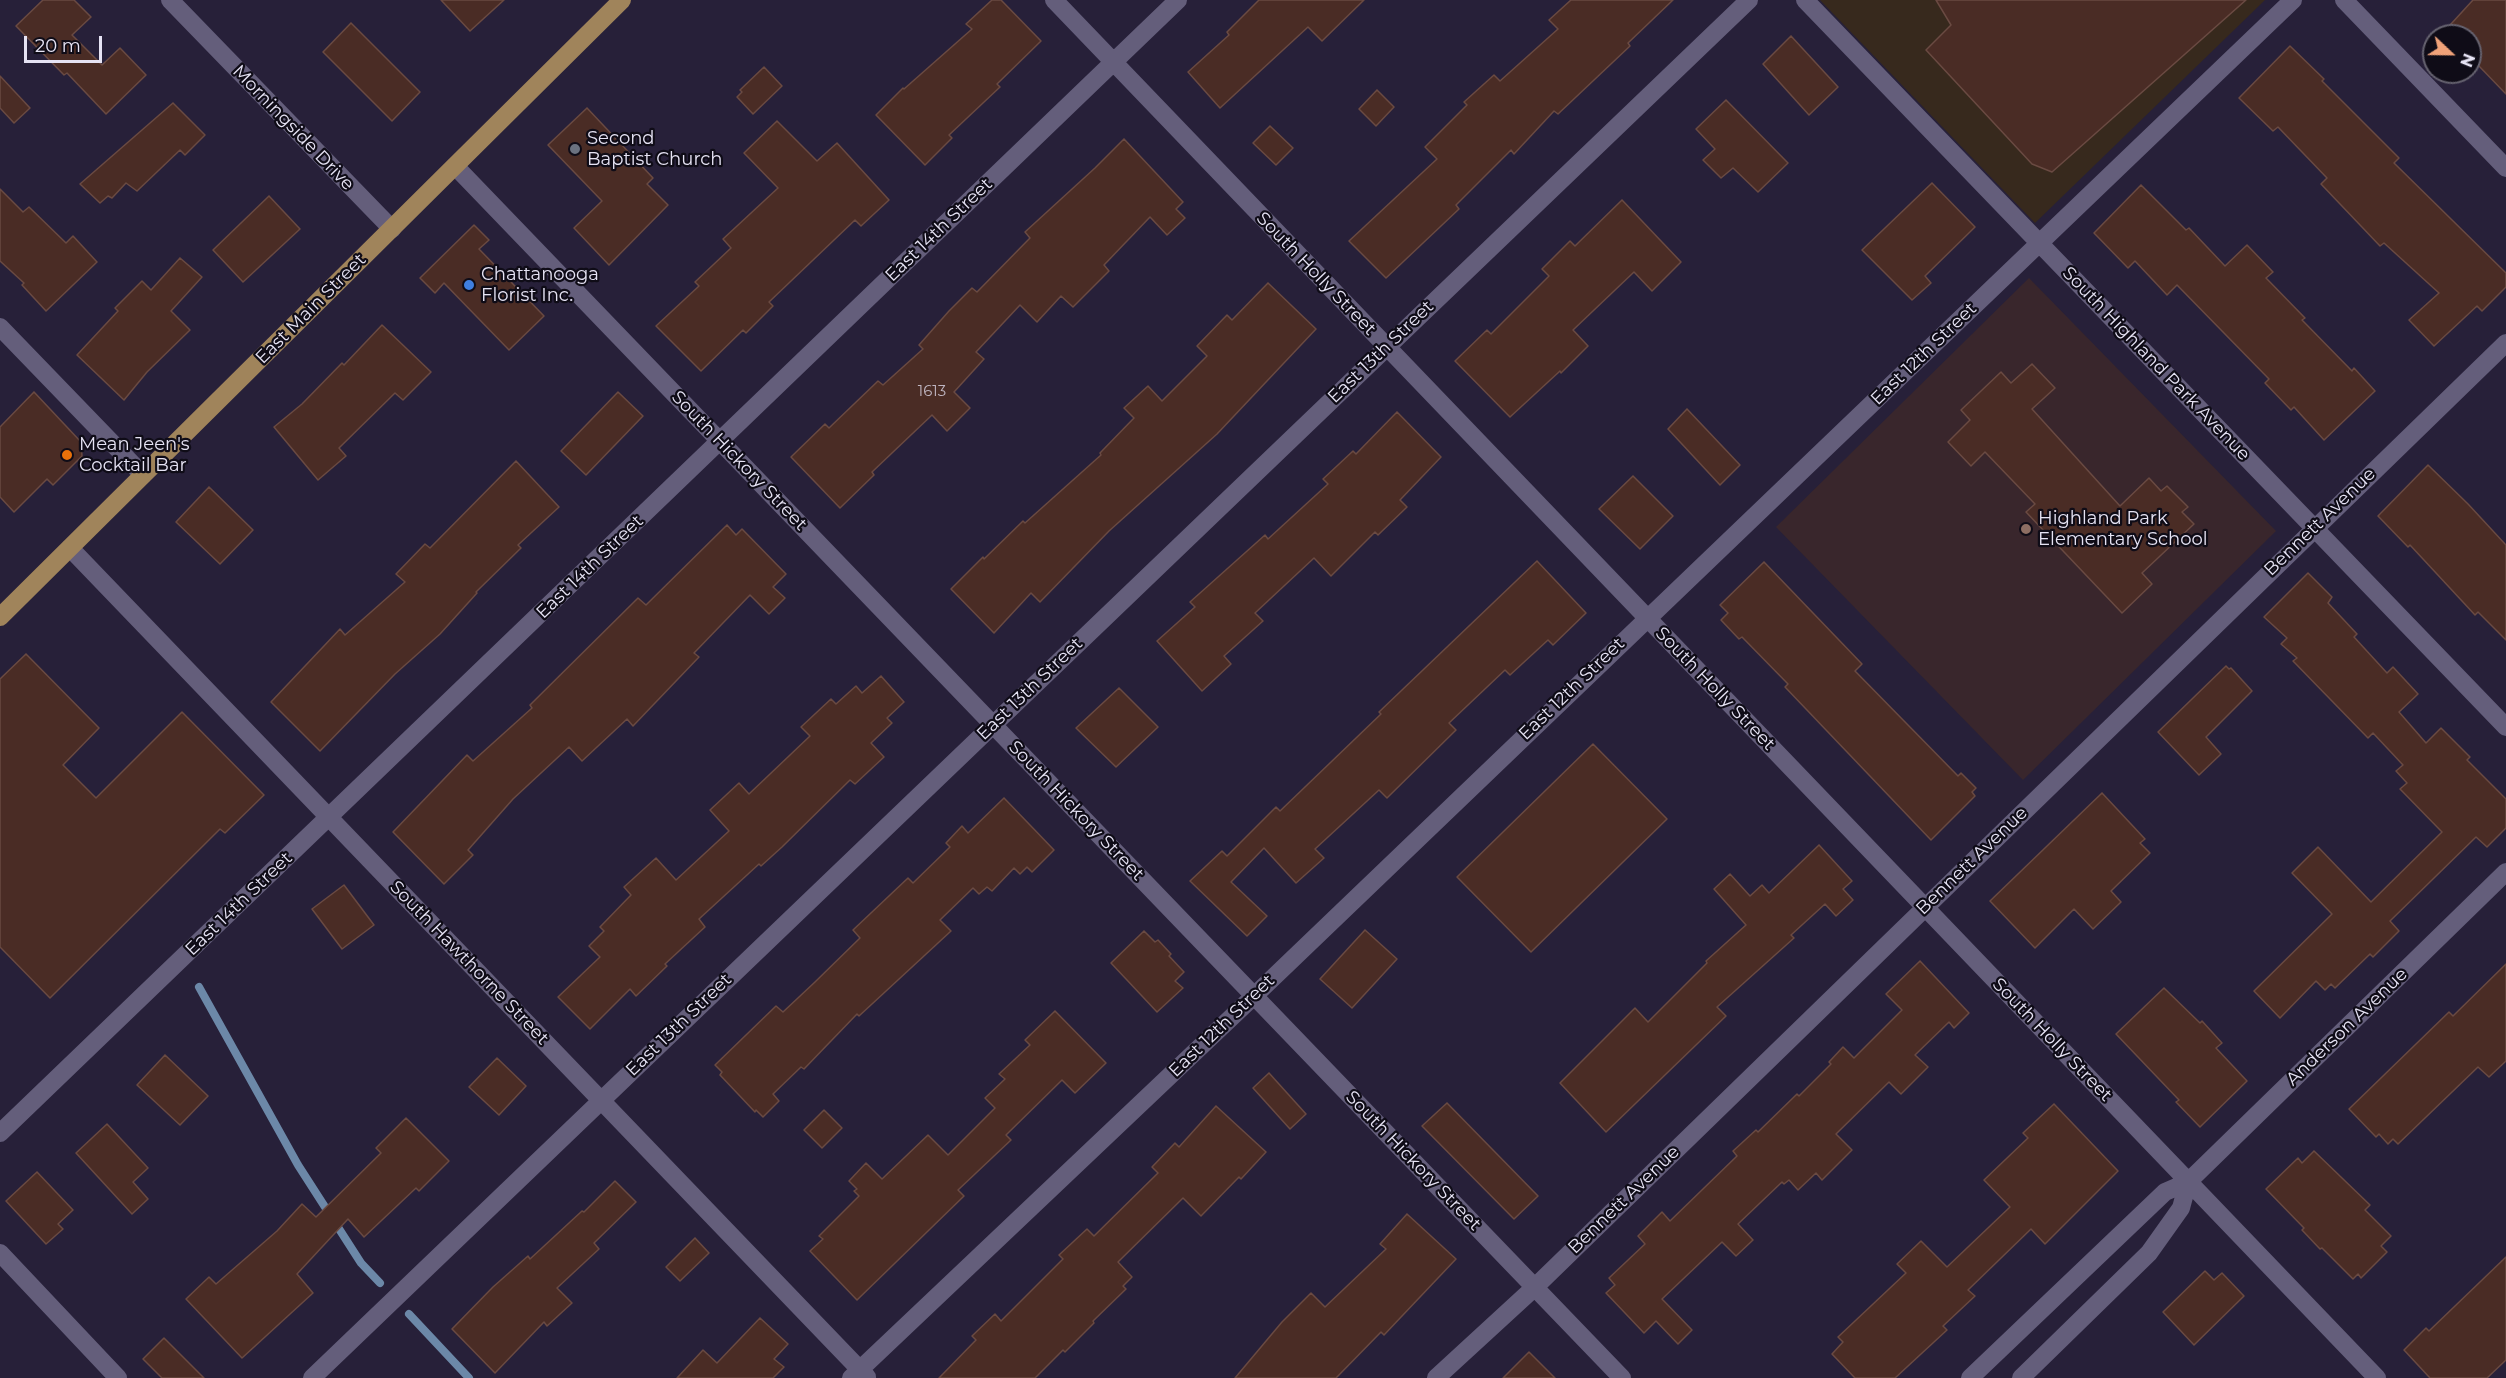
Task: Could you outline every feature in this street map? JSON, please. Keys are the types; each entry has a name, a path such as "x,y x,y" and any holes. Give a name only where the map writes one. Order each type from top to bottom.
{"main road":[{"name":"East Main Street","path":"0,617 622,0"}],"street":[{"name":"Morningside Drive","path":"170,0 392,229"},
{"name":"South Holly Street","path":"1054,0 2377,1378"},
{"name":"East 14th Street","path":"0,1133 1178,0"},
{"name":"East 13th Street","path":"312,1378 1749,0"},
{"name":"South Highland Park Avenue","path":"1805,0 2506,728"},
{"name":"East 12th Street","path":"860,1375 2293,0"},
{"path":"2344,0 2506,168"},
{"name":"South Hickory Street","path":"455,166 1622,1378"},
{"path":"0,327 143,475"},
{"name":"Bennett Avenue","path":"1436,1378 1535,1287 2506,343"},
{"name":"South Hawthorne Street","path":"70,548 601,1100 860,1375"},
{"name":"Anderson Avenue","path":"1970,1378 2165,1192 2188,1182 2506,872"},
{"name":"Anderson Avenue","path":"2021,1378 2149,1254 2181,1208 2188,1182"},
{"path":"0,1253 118,1378"}],"shaded area":[{"path":"1820,0 2265,0 2035,223"},
{"name":"Highland Park Elementary School","path":"2029,278 2276,531 2023,780 1776,527"}],"building":[{"path":"43,0 74,0 91,17 72,35 102,65 120,48 146,75 106,114 67,73 64,75 16,26"},
{"path":"441,0 504,0 470,31"},
{"path":"992,0 1001,0 1041,41 997,84 1000,87 949,135 952,138 925,165 876,115 903,88 972,29 966,24"},
{"path":"1259,0 1364,0 1322,41 1308,27 1220,108 1188,72 1229,35 1227,32"},
{"path":"1571,0 1673,0 1628,43 1630,46 1558,114 1554,111 1514,154 1511,150 1456,205 1459,209 1386,278 1349,241 1437,159 1425,147 1467,105 1464,102 1494,75 1500,81 1558,29 1549,20"},
{"path":"1936,0 2246,0 2052,172 2032,164 1926,50 1951,25"},
{"path":"2473,0 2506,0 2506,94 2482,69 2482,24 2451,24"},
{"path":"351,23 420,92 392,121 323,52"},
{"path":"1791,36 1838,87 1809,115 1763,64"},
{"path":"2290,46 2399,158 2394,163 2506,273 2506,287 2482,311 2477,306 2434,346 2409,320 2439,293 2384,243 2380,246 2321,184 2327,178 2278,127 2273,131 2239,98"},
{"path":"764,67 782,86 753,114 737,97 742,92 740,90"},
{"path":"0,76 30,108 14,123 0,108"},
{"path":"1377,90 1394,107 1376,126 1359,109"},
{"path":"1726,100 1788,163 1758,192 1733,168 1721,178 1703,160 1715,149 1696,129"},
{"path":"173,103 205,135 185,155 180,150 137,191 126,183 112,198 108,196 100,203 80,184"},
{"path":"587,108 653,178 647,184 668,205 609,265 574,228 602,201 548,145"},
{"path":"777,121 817,161 837,143 889,200 861,226 855,220 769,302 773,306 746,333 743,330 701,371 656,326 699,286 695,282 731,248 723,239 778,188 744,153"},
{"path":"1270,126 1293,148 1276,165 1253,143"},
{"path":"1124,139 1183,202 1176,209 1185,218 1167,235 1150,217 1104,265 1109,271 1073,307 1061,296 1037,322 1020,305 976,352 984,359 954,392 970,408 947,431 932,415 872,472 874,475 840,508 791,457 825,424 829,428 878,381 883,385 923,349 919,345 949,311 972,288 977,292 1030,238 1025,232"},
{"path":"1932,183 1975,227 1925,276 1931,283 1912,300 1862,250"},
{"path":"2141,185 2186,230 2189,228 2225,266 2247,245 2273,272 2266,278 2305,318 2302,320 2352,371 2354,368 2375,391 2324,440 2294,407 2291,410 2265,383 2269,379 2177,285 2167,295 2135,261 2128,268 2094,233"},
{"path":"0,189 23,212 29,207 66,243 73,236 97,262 46,311 22,285 24,283 0,261"},
{"path":"269,196 300,229 243,282 213,250"},
{"path":"1622,200 1681,262 1652,291 1634,272 1573,330 1588,346 1510,417 1455,361 1487,330 1491,334 1549,276 1542,269 1570,241 1575,246"},
{"path":"474,225 489,240 479,249 544,316 509,350 444,283 435,293 420,278"},
{"path":"180,258 202,277 171,311 190,330 147,372 124,400 77,355 118,311 115,308 142,281 151,290"},
{"path":"1268,283 1316,329 1217,434 1109,531 1040,602 1031,593 994,633 951,589 1023,521 1025,523 1101,455 1100,453 1134,418 1124,408 1148,386 1162,401 1207,356 1197,346 1227,315 1232,320"},
{"path":"382,325 431,372 403,400 395,393 339,448 346,456 318,480 274,427 302,404 342,363 344,365"},
{"path":"2032,364 2055,388 2032,409 2120,506 2149,478 2161,491 2167,486 2188,507 2182,512 2194,524 2142,573 2152,584 2122,613 2026,512 2035,504 1985,452 1971,466 1948,442 1970,420 1961,410 2001,372 2011,383"},
{"path":"34,392 81,442 82,456 53,485 47,479 14,512 0,497 0,427"},
{"path":"618,392 643,416 586,475 561,451"},
{"path":"1687,409 1740,465 1720,485 1668,429"},
{"path":"1397,412 1441,457 1400,500 1407,507 1378,535 1375,532 1331,576 1314,558 1255,613 1263,621 1224,656 1231,664 1202,691 1157,641 1195,607 1190,602 1265,535 1268,539 1328,484 1323,479 1353,451 1356,454"},
{"path":"516,461 559,507 518,545 521,548 476,592 440,634 395,674 320,751 271,702 340,629 345,635 405,582 396,574 425,544 430,548"},
{"path":"2428,465 2506,545 2506,640 2478,612 2475,615 2410,545 2408,547 2378,516"},
{"path":"1633,476 1673,516 1640,549 1599,509"},
{"path":"209,487 253,530 220,564 176,522"},
{"path":"727,525 736,535 742,529 786,574 773,587 785,598 769,614 750,595 694,653 699,657 633,726 627,719 582,761 569,747 513,799 468,850 473,855 444,884 393,832 467,755 473,761 532,708 530,705 638,598 646,605"},
{"path":"1537,561 1586,613 1553,645 1548,640 1510,675 1505,670 1449,723 1456,730 1387,798 1379,790 1315,849 1324,858 1296,883 1264,848 1231,882 1267,916 1247,936 1190,881 1222,851 1227,856 1276,807 1280,811 1381,714 1379,712"},
{"path":"1764,562 1862,664 1855,671 1958,776 1961,773 1976,788 1972,792 1975,796 1931,840 1785,687 1788,684 1742,637 1739,639 1721,620 1728,613 1720,605"},
{"path":"2308,573 2332,597 2328,603 2357,634 2354,637 2387,673 2393,667 2418,694 2399,712 2426,743 2441,728 2470,757 2467,760 2506,799 2506,828 2487,847 2476,837 2390,921 2399,931 2373,957 2370,954 2335,988 2331,984 2325,990 2316,981 2280,1018 2254,991 2332,914 2292,873 2318,847 2371,902 2442,832 2400,789 2407,783 2396,771 2403,765 2373,733 2368,738 2293,661 2297,658 2281,644 2287,638 2264,617"},
{"path":"26,654 99,728 63,765 96,798 182,712 264,795 225,833 220,829 50,998 0,947 0,679"},
{"path":"2226,666 2231,668 2252,691 2206,737 2221,754 2199,775 2158,732"},
{"path":"881,676 904,702 887,718 892,723 871,743 884,757 855,784 850,780 782,847 761,866 759,864 699,919 705,927 665,964 667,966 636,996 630,989 590,1029 558,997 600,957 589,946 604,931 600,927 631,895 624,887 656,858 676,880 729,831 710,810 739,783 749,794 810,736 801,727 831,699 836,704 856,686 862,693"},
{"path":"1119,688 1158,727 1116,767 1076,728"},
{"path":"1593,744 1667,819 1531,952 1457,877"},
{"path":"2102,793 2145,839 2140,843 2150,853 2111,891 2121,902 2093,929 2074,909 2035,948 1990,901"},
{"path":"1004,798 1054,850 1032,872 1027,867 1020,874 1014,868 992,891 987,887 979,894 973,888 940,920 951,931 859,1016 857,1014 804,1069 801,1067 773,1094 779,1101 763,1117 756,1110 755,1112 720,1075 722,1072 715,1065 776,1006 783,1012 815,982 860,938 853,930 908,878 913,883 950,847 946,843 962,826 968,833"},
{"path":"1819,845 1852,881 1843,889 1853,900 1836,916 1825,904 1791,935 1794,938 1717,1007 1726,1016 1606,1132 1560,1083 1635,1008 1648,1022 1707,963 1706,961 1746,925 1714,889 1730,874 1750,896 1762,885 1769,893"},
{"path":"344,885 374,925 342,949 312,909"},
{"path":"1365,930 1397,959 1352,1008 1320,979"},
{"path":"1144,931 1155,942 1158,940 1184,972 1175,981 1183,988 1157,1012 1111,963"},
{"path":"1920,961 1969,1013 1954,1028 1949,1022 1915,1055 1928,1067 1901,1094 1889,1082 1836,1134 1852,1150 1822,1180 1816,1173 1798,1190 1789,1180 1784,1184 1782,1182 1738,1224 1753,1240 1736,1256 1722,1242 1662,1299 1692,1330 1678,1344 1656,1321 1644,1333 1606,1293 1615,1285 1609,1278 1645,1244 1638,1236 1662,1212 1670,1221 1737,1156 1733,1151 1756,1130 1758,1132 1797,1094 1799,1096 1831,1064 1829,1062 1843,1047 1854,1058 1902,1010 1886,994"},
{"path":"2506,964 2506,1061 2489,1077 2478,1067 2398,1144 2393,1139 2388,1144 2379,1134 2376,1137 2349,1109 2449,1012 2453,1016"},
{"path":"2164,988 2200,1023 2202,1021 2222,1043 2216,1048 2247,1081 2200,1127 2176,1102 2179,1100 2116,1034"},
{"path":"1055,1011 1106,1063 1075,1093 1062,1080 1006,1135 1011,1140 958,1190 964,1196 857,1300 810,1251 823,1239 819,1236 859,1196 854,1191 857,1189 849,1181 866,1163 882,1179 928,1135 948,1155 995,1108 985,1098 1005,1079 999,1074 1030,1045 1025,1040"},
{"path":"165,1055 208,1096 180,1125 137,1085"},
{"path":"497,1058 526,1086 499,1115 469,1087"},
{"path":"1269,1073 1306,1114 1290,1129 1253,1088"},
{"path":"1447,1103 1538,1196 1514,1219 1422,1126"},
{"path":"2054,1104 2118,1171 2045,1244 2031,1229 1968,1290 1975,1296 1943,1326 1947,1330 1895,1378 1855,1378 1832,1354 1843,1342 1838,1337 1906,1273 1897,1264 1921,1241 1947,1267 2010,1207 1984,1180 2028,1138 2023,1133"},
{"path":"1216,1106 1266,1152 1201,1216 1183,1198 1118,1262 1132,1277 1123,1286 1126,1289 1065,1352 1063,1350 1035,1378 939,1378 976,1340 972,1336 995,1314 1001,1321 1063,1259 1059,1255 1087,1229 1094,1236 1158,1173 1152,1167 1175,1143 1179,1147"},
{"path":"824,1110 842,1128 822,1148 804,1130"},
{"path":"406,1118 449,1161 419,1191 416,1188 364,1237 348,1219 297,1274 313,1293 242,1358 186,1299 209,1277 216,1284 277,1231 302,1204 316,1217 381,1153 376,1148"},
{"path":"107,1124 148,1168 133,1182 148,1199 132,1214 76,1153"},
{"path":"2314,1151 2370,1205 2365,1210 2391,1236 2381,1246 2387,1252 2361,1278 2358,1274 2353,1279 2322,1248 2320,1249 2302,1230 2304,1228 2266,1189 2298,1158 2302,1163"},
{"path":"37,1172 73,1210 58,1224 63,1229 46,1244 6,1201"},
{"path":"615,1181 636,1202 594,1243 599,1249 557,1288 572,1303 547,1326 544,1322 495,1373 452,1329 493,1287 528,1256 530,1259 582,1211 584,1212"},
{"path":"1407,1214 1456,1259 1384,1335 1381,1332 1336,1378 1235,1378 1282,1322 1311,1293 1325,1307 1386,1249 1380,1244"},
{"path":"695,1238 709,1253 680,1281 666,1267"},
{"path":"2506,1257 2506,1360 2487,1378 2430,1378 2404,1350 2426,1328 2429,1331"},
{"path":"2205,1271 2214,1280 2222,1273 2244,1296 2194,1345 2163,1312"},
{"path":"760,1318 788,1344 774,1359 784,1367 773,1378 677,1378 703,1350 717,1363"},
{"path":"164,1338 204,1378 162,1378 143,1359"},
{"path":"1529,1352 1555,1378 1503,1378"}],"waterway":[{"path":"199,987 298,1165 361,1263 380,1283"},
{"path":"409,1314 469,1378"}],"place":[{"name":"Second Baptist Church","path":"575,149"},
{"name":"Chattanooga Florist Inc.","path":"469,285"},
{"name":"Mean Jeen's Cocktail Bar","path":"67,455"},
{"name":"Highland Park Elementary School","path":"2026,529"}]}
